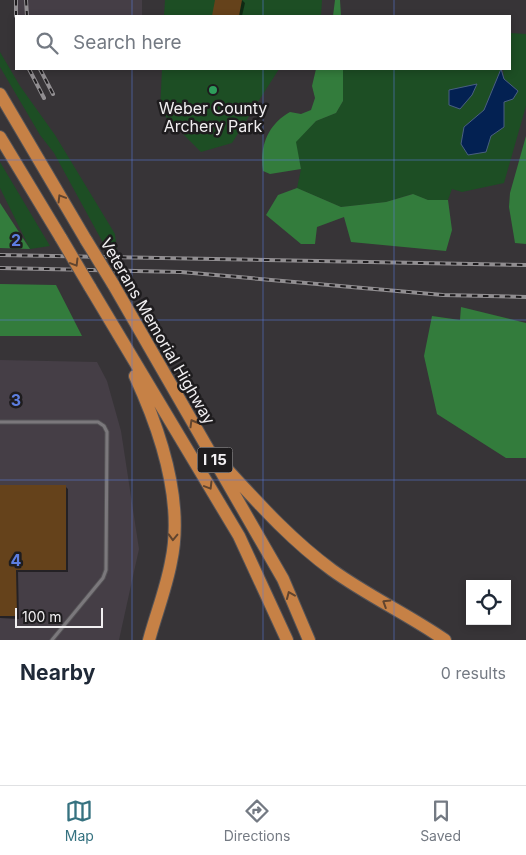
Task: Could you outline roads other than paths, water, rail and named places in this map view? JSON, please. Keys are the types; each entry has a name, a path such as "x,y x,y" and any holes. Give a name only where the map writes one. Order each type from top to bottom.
{"highway":[{"name":"Veterans Memorial Highway","path":"0,94 113,284 283,579 309,640"},
{"name":"I 15","path":"0,137 240,536 287,640"},
{"path":"112,324 152,414 170,484 173,534 172,560 149,640"},
{"path":"208,448 263,508 306,550 333,570 446,640"}],"lane":[{"path":"0,422 98,422 104,426 107,432 106,570 103,578 52,640"}],"water":[{"path":"501,70 504,79 518,91 513,99 504,102 504,127 491,136 486,152 468,155 461,144 464,127 484,110"},
{"path":"477,84 472,95 460,109 449,105 449,90"}],"railway":[{"path":"16,0 16,15"},
{"path":"26,0 27,15"},
{"path":"30,70 44,98"},
{"path":"41,70 53,94"},
{"path":"0,255 526,265"},
{"path":"0,268 181,272 443,295 526,297"}],"place":[{"name":"Weber County Archery Park","path":"213,90"}]}
